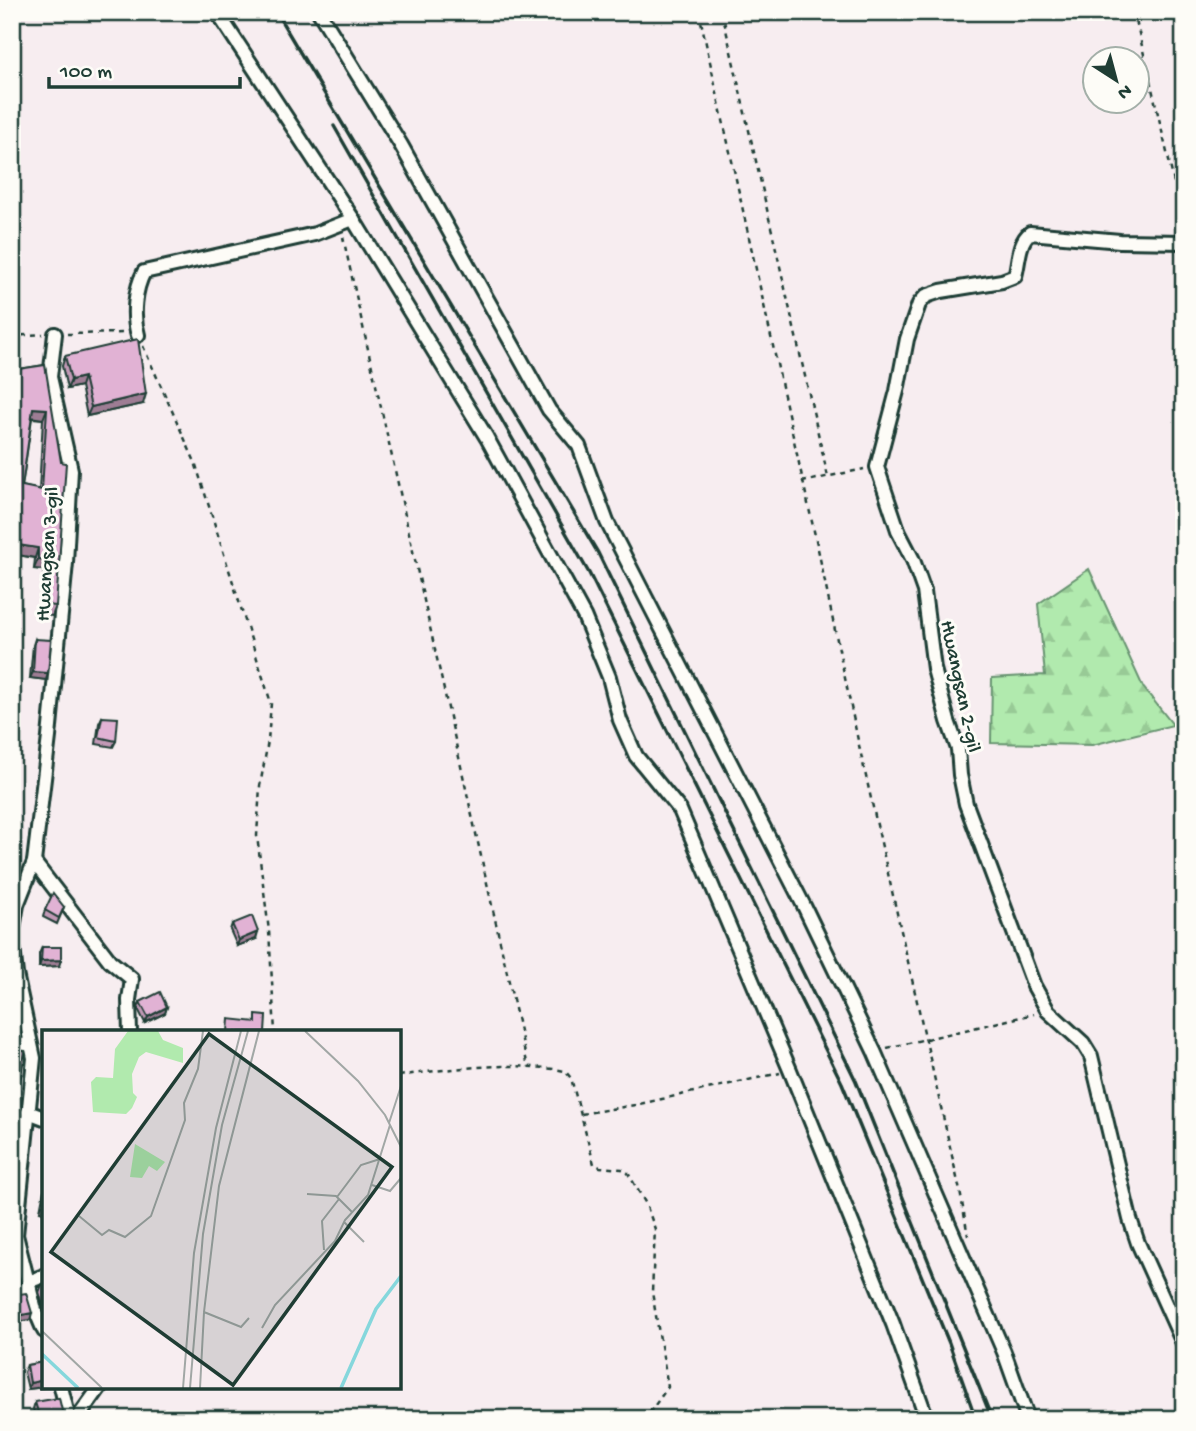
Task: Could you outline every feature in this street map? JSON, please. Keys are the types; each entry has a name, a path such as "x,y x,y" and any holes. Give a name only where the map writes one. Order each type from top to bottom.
{"street":[{"path":"217,12 353,219 487,438 584,616 609,677 627,738 636,756 680,810 790,1070 893,1324 927,1419"},
{"path":"319,12 401,145 549,410 579,446 607,522 804,906 874,1051 1003,1352 1028,1419"},
{"path":"138,335 135,325 138,284 144,272 315,234 353,219"},
{"path":"877,467 897,391 906,339 919,304 926,296 1016,276 1022,244 1030,233 1120,241 1184,242"},
{"name":"Hwangsan 3-gil","path":"42,1325 16,1235 33,1059 14,964 12,936 17,905 34,862 65,576 71,470 50,377 55,334"},
{"name":"Hwangsan 2-gil","path":"877,467 899,533 913,560 924,591 934,669 947,721 958,748 966,804 1034,986 1048,1011 1083,1043 1091,1056 1130,1219 1138,1243 1184,1345"},
{"path":"34,862 110,961 132,979 129,1000 130,1030"},
{"path":"12,1046 30,1044"},
{"path":"28,1112 42,1117"},
{"path":"12,1292 42,1277"},
{"path":"62,1389 69,1419"},
{"path":"77,1419 99,1389"}],"path":[{"path":"699,12 969,1241"},
{"path":"722,12 828,477"},
{"path":"1134,12 1184,225"},
{"path":"340,225 528,1067"},
{"path":"12,336 138,335 195,462 271,703 260,786 257,836 270,931 275,1030"},
{"path":"802,482 877,467"},
{"path":"874,1051 1048,1011"},
{"path":"401,1076 445,1069 528,1067 565,1071 571,1078 594,1164 628,1173 646,1204 655,1229 652,1293 668,1387 645,1419"},
{"path":"581,1114 635,1105 790,1070"}],"green space":[{"path":"1089,569 1143,687 1173,725 1092,745 991,743 992,678 1045,675 1038,604"}],"building":[{"path":"138,339 146,394 91,407 84,377 71,380 65,356"},
{"path":"45,365 61,462 66,463 56,606 46,605 48,560 38,559 38,548 12,544 12,370","holes":["33,408 47,409 42,490 22,486"]},
{"path":"35,639 51,640 48,673 33,672"},
{"path":"102,717 118,718 116,741 98,737"},
{"path":"53,893 64,907 59,918 45,910"},
{"path":"252,916 258,932 239,940 232,924"},
{"path":"42,947 61,947 61,960 41,961"},
{"path":"160,992 167,1007 148,1017 140,1002"},
{"path":"256,1015 266,1016 265,1030 228,1030 229,1019 256,1022"},
{"path":"12,1050 25,1051 21,1076 12,1076"},
{"path":"12,1141 18,1142 16,1164 12,1163"},
{"path":"26,1293 32,1313 12,1317 12,1303 20,1301 19,1294"},
{"path":"42,1362 42,1380 30,1383 27,1365"},
{"path":"59,1398 63,1415 40,1419 35,1402"}],"railway":[{"path":"276,12 598,553 856,1081 992,1419"},
{"path":"334,126 589,573 842,1083 949,1343 976,1419"}]}
